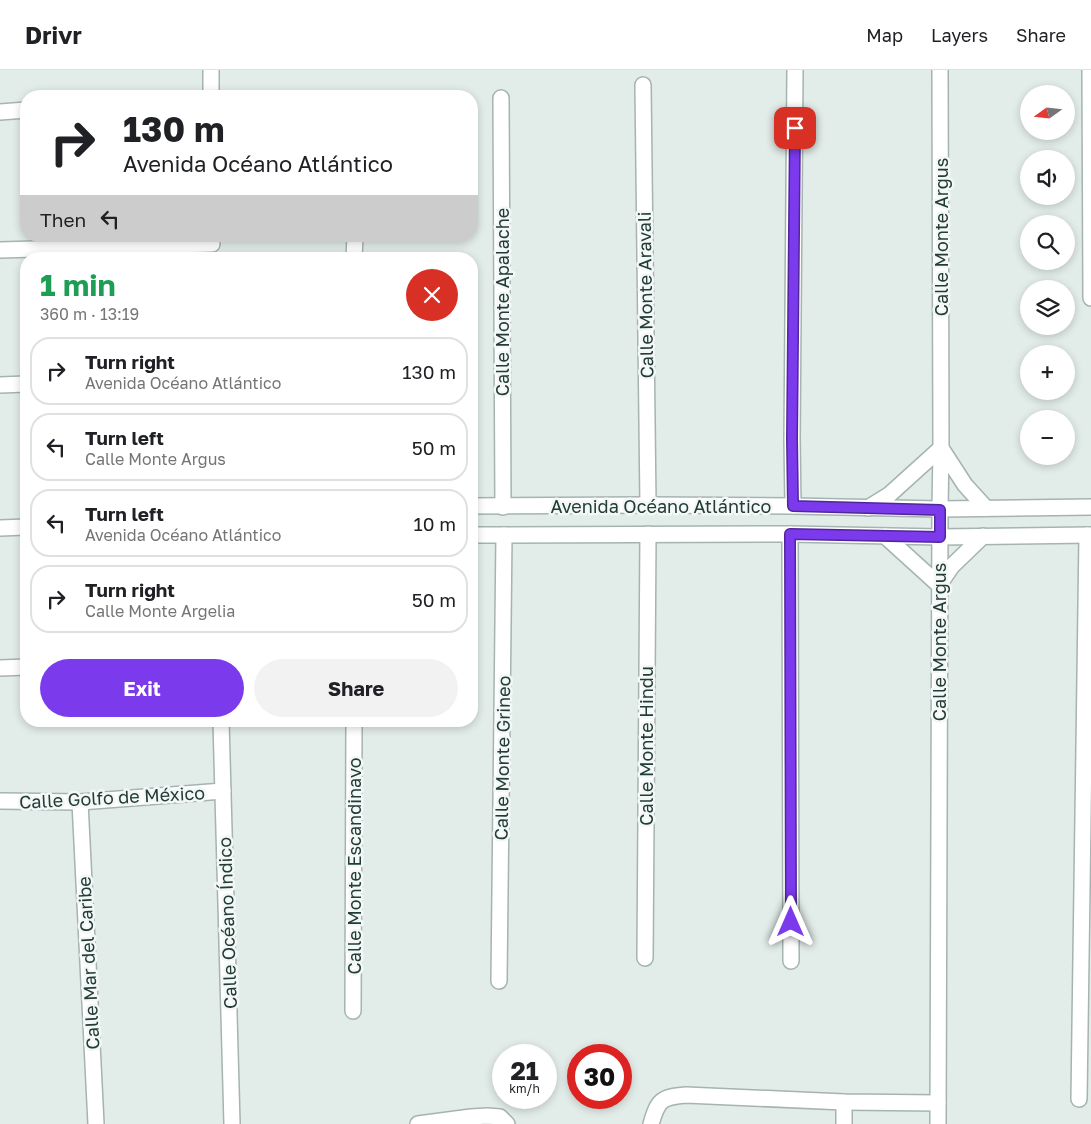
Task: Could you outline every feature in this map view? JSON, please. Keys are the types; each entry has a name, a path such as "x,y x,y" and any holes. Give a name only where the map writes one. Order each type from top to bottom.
{"street":[{"path":"211,70 211,90"},
{"path":"793,506 795,70"},
{"name":"Calle Monte Argus","path":"938,1124 941,448 940,70"},
{"path":"1090,70 1091,298"},
{"name":"Calle Monte Aravali","path":"643,85 648,505"},
{"name":"Calle Monte Apalache","path":"501,98 503,507"},
{"path":"0,112 20,110"},
{"path":"0,250 212,246"},
{"path":"0,385 20,384"},
{"path":"868,508 889,495 941,448 965,486 986,508"},
{"name":"Avenida Océano Atlántico","path":"478,506 793,506 940,510 1091,507"},
{"path":"0,528 20,527"},
{"name":"Calle Monte Hindu","path":"645,958 648,534"},
{"path":"790,534 791,961"},
{"name":"Avenida Océano Atlántico","path":"478,535 790,534 940,537 1089,535"},
{"name":"Calle Monte Grineo","path":"499,981 504,535"},
{"path":"1079,1099 1089,535"},
{"path":"884,536 939,586 952,566 983,536"},
{"path":"0,668 20,667"},
{"name":"Calle Océano Índico","path":"221,727 232,1124"},
{"name":"Calle Monte Escandinavo","path":"354,727 354,1010"},
{"name":"Calle Golfo de México","path":"0,801 80,802 223,791"},
{"name":"Calle Mar del Caribe","path":"80,802 96,1124"},
{"path":"651,1124 660,1102 671,1096 938,1103"},
{"path":"844,1102 844,1124"},
{"path":"418,1124 487,1116 500,1117 507,1124"}],"route":[{"path":"791,922 790,534 940,537 940,510 793,506 795,128"}]}
